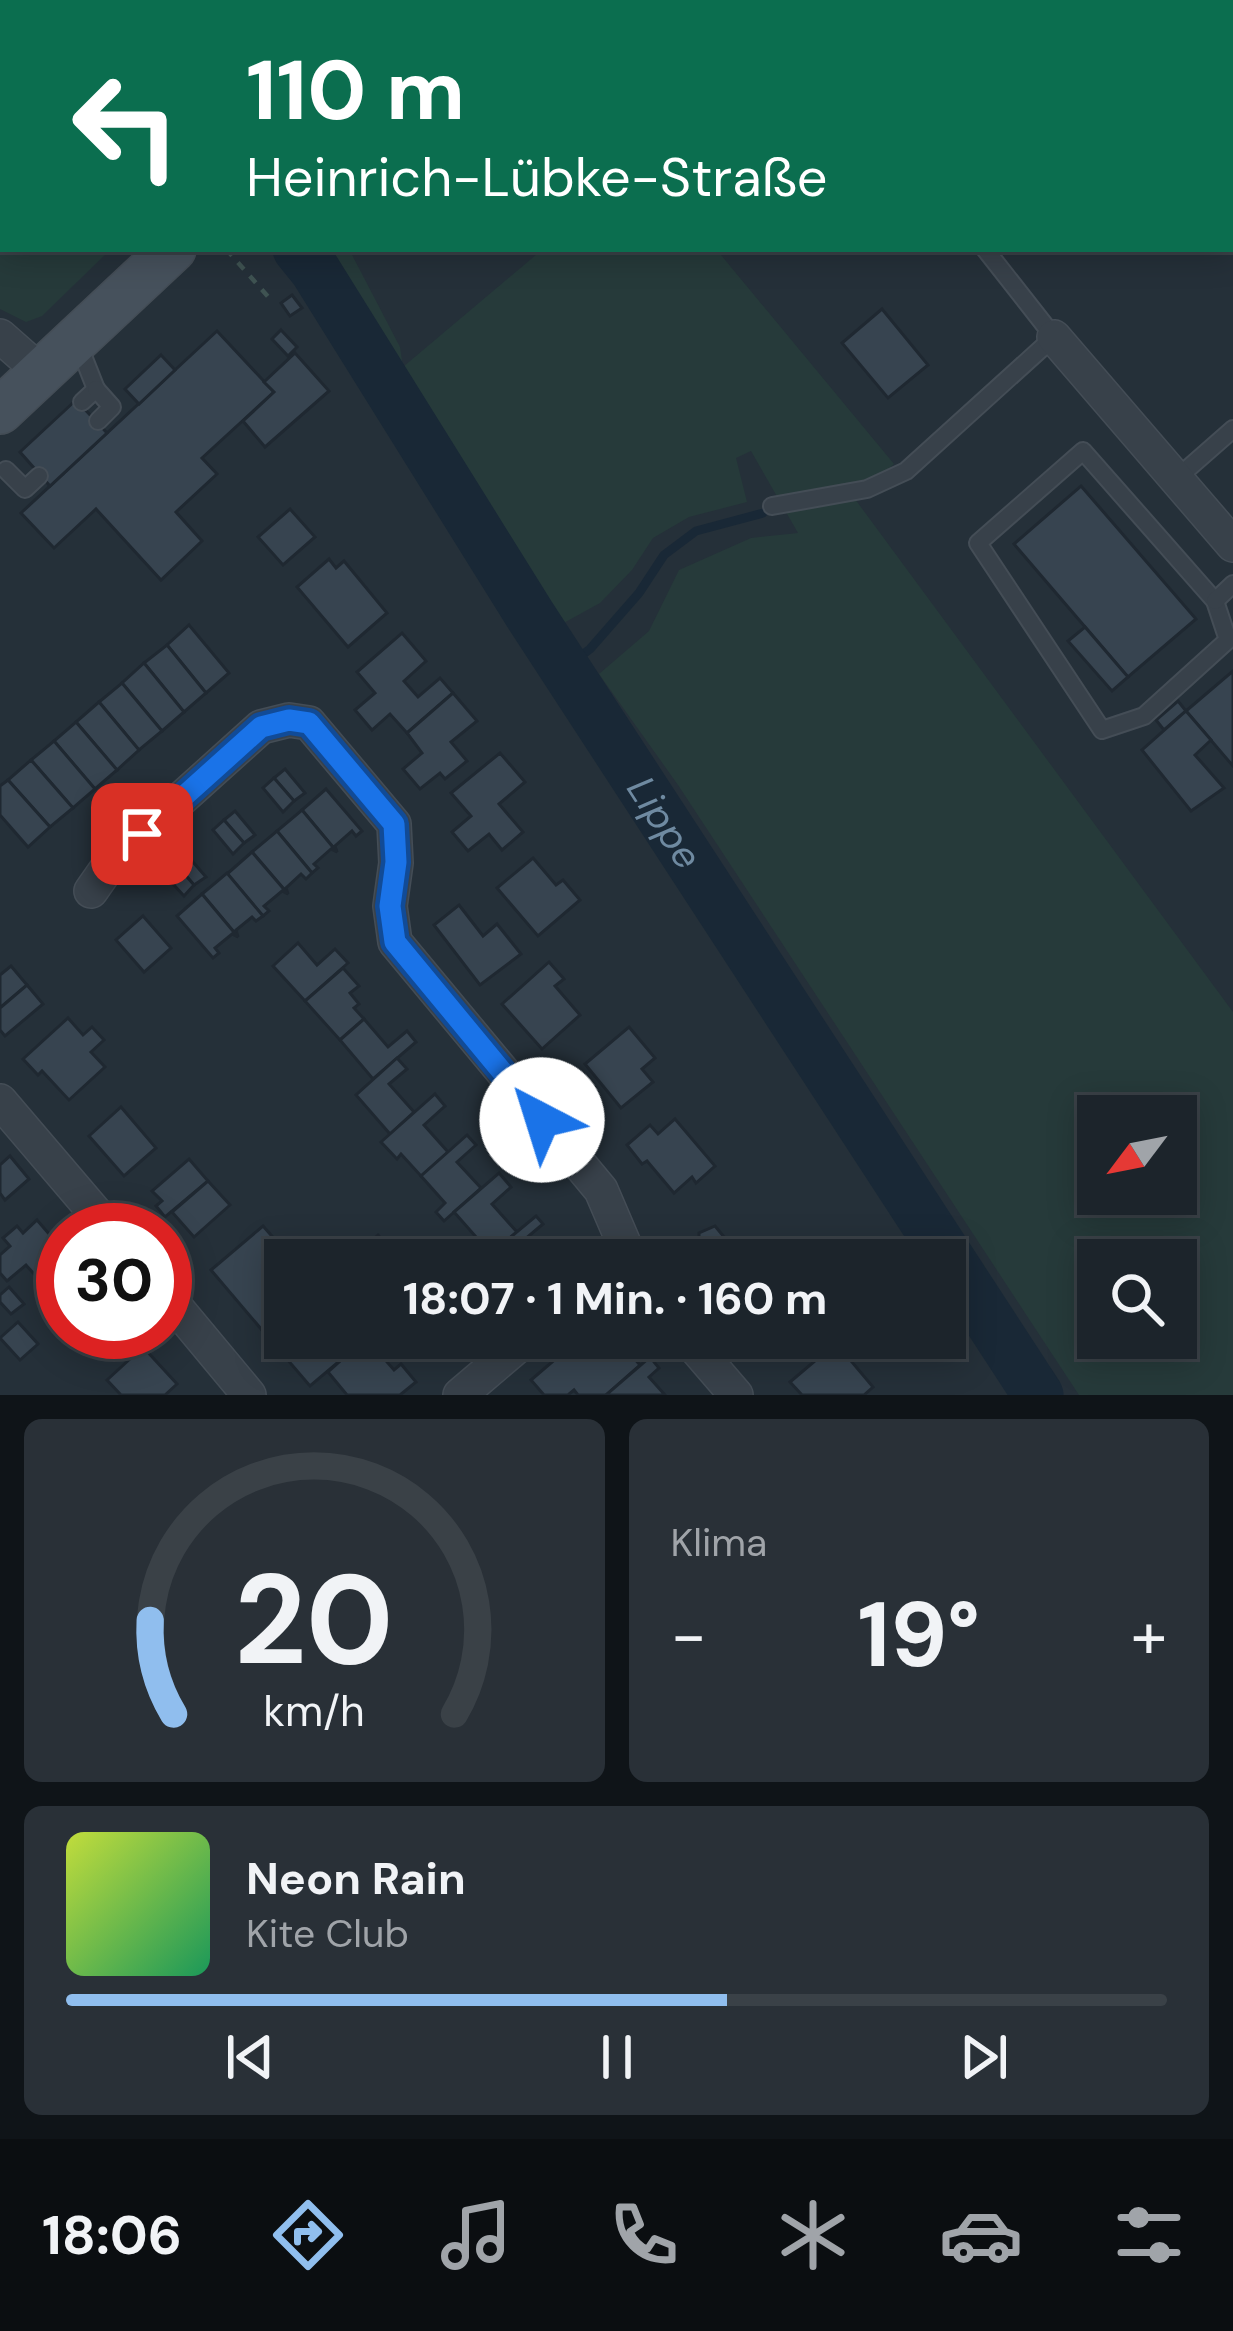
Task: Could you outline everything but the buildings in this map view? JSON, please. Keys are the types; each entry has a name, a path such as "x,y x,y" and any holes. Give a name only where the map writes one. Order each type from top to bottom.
{"main road":[{"path":"0,411 169,252"}],"street":[{"path":"0,336 41,374"},
{"path":"1054,337 1233,544"},
{"path":"91,891 112,861 261,727 289,720 309,723 394,824 396,862 390,906 395,942 601,1190 622,1239"},
{"path":"0,1101 87,1203"},
{"path":"192,1329 242,1393"},
{"path":"460,1395 502,1359"},
{"path":"705,1359 736,1395"}],"lane":[{"path":"772,506 867,489 906,471 1054,337 987,252"},
{"path":"76,339 96,388 112,407 98,421"},
{"path":"82,402 96,388"},
{"path":"1176,479 1233,429"},
{"path":"1083,452 1215,601 1228,640 1144,716 1102,730 978,543 1083,452"},
{"path":"9,466 26,489 39,476"},
{"path":"1215,601 1233,584"}],"path":[{"path":"229,252 271,300"}],"green space":[{"path":"0,252 108,252 42,316 26,322 0,309"},
{"path":"323,252 351,252 400,347 403,367 539,252 718,252 894,464 855,499 1233,1012 1233,1395 1079,1395 678,785 599,674 649,631 679,570 751,538 798,533 751,451 736,458 747,502 689,517 653,538 632,570 600,603 560,625"}],"waterway":[{"name":"Lippe","path":"300,252 530,615 1038,1395"},
{"path":"565,668 590,649 639,593 664,555 696,531 763,513"}],"route":[{"path":"142,834 261,727 289,720 309,723 394,824 396,862 390,906 395,942 542,1120"}]}
